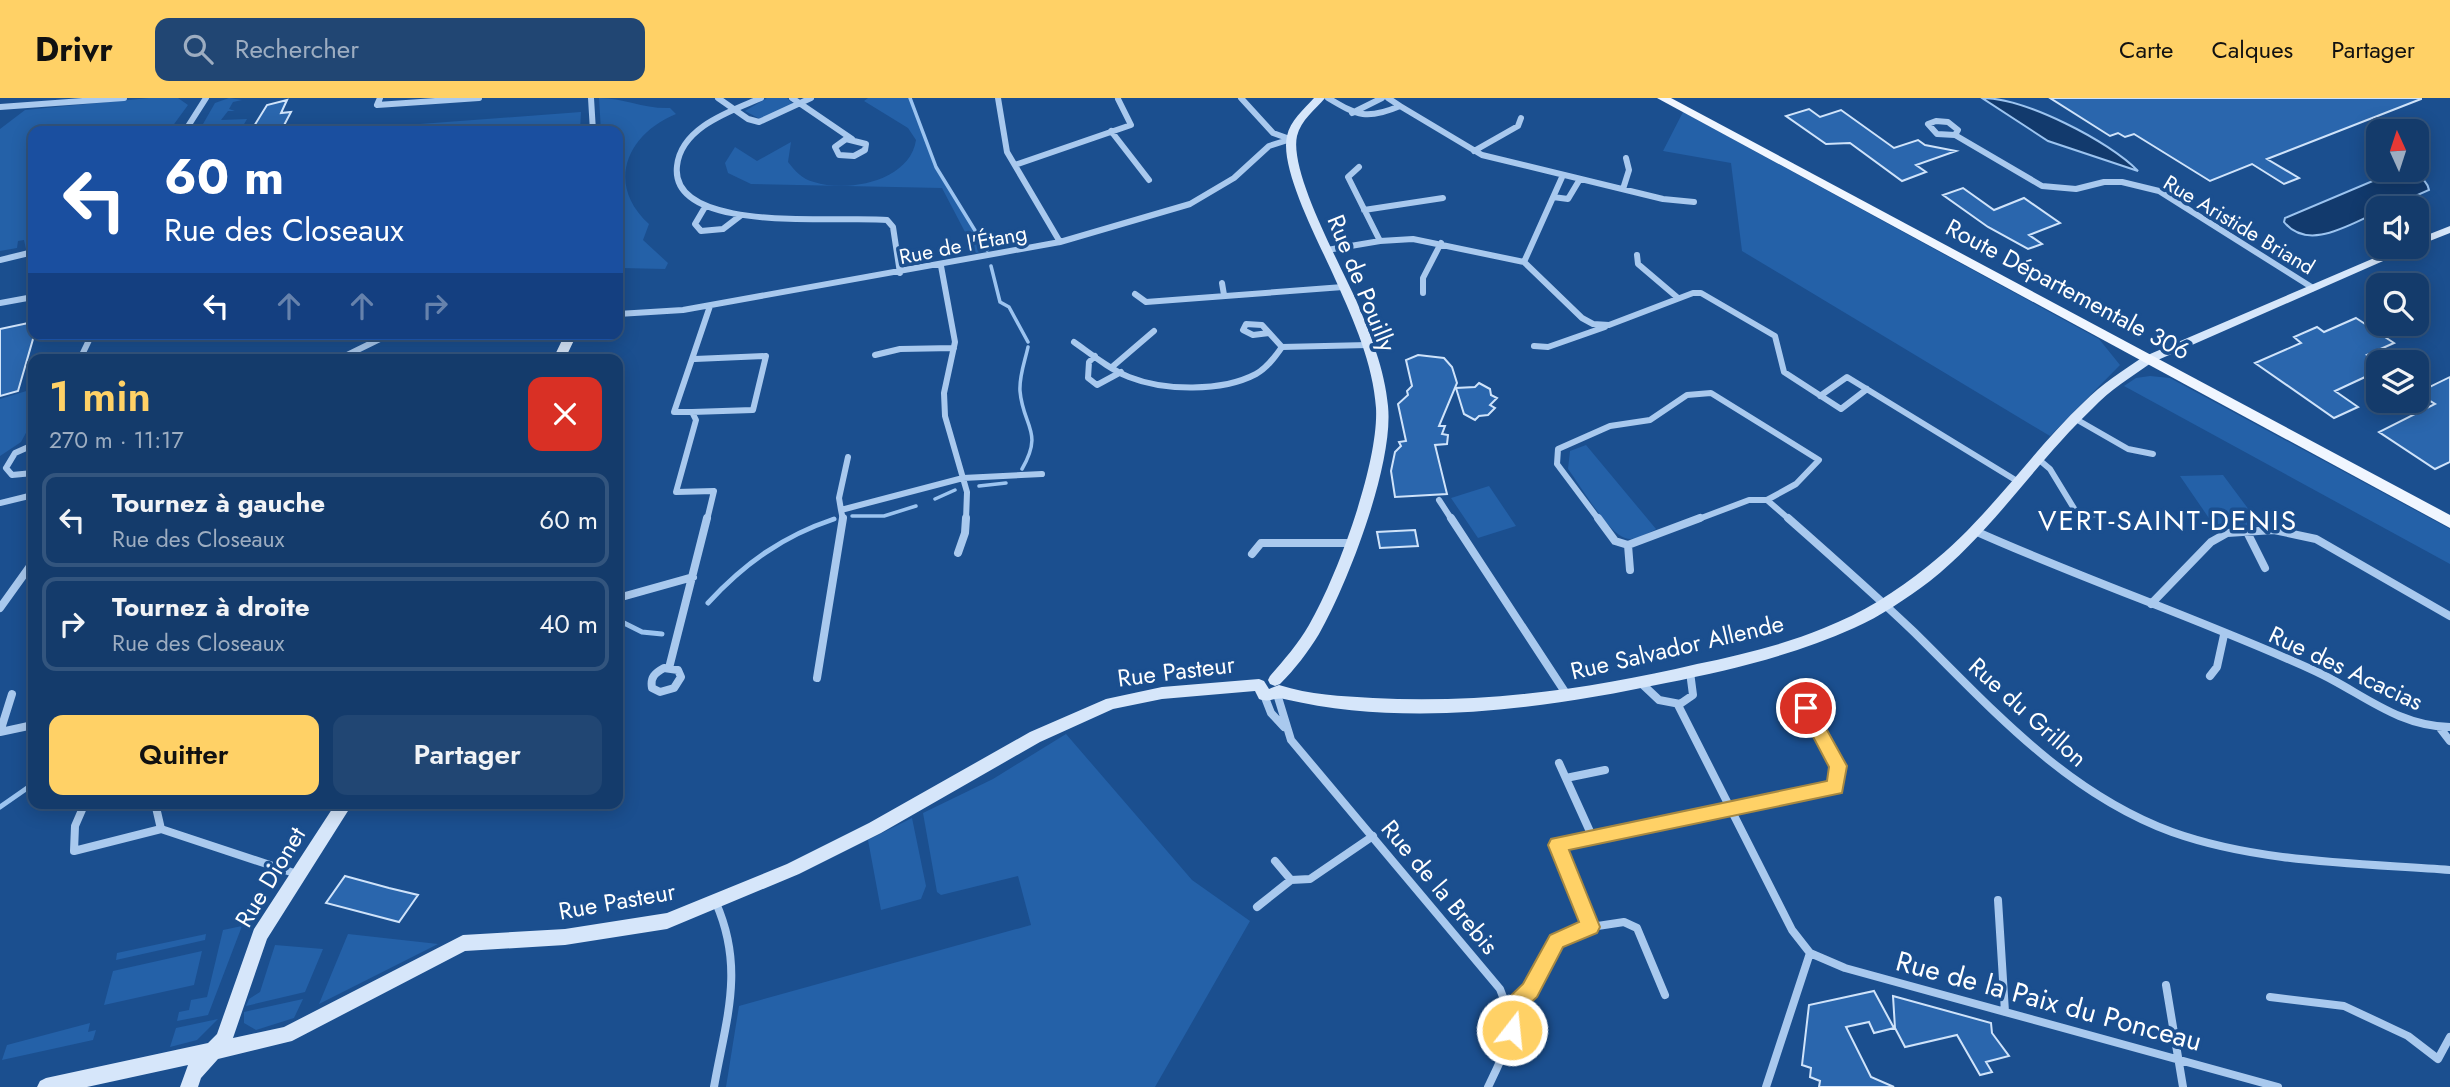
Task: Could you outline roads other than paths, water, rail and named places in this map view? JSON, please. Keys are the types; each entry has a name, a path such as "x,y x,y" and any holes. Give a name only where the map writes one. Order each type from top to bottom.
{"main road":[{"name":"Route Départementale 306","path":"1663,98 2450,522"}],"street":[{"path":"0,107 124,98"},
{"path":"188,126 206,98"},
{"path":"380,98 377,106 479,98"},
{"path":"591,98 593,126"},
{"path":"718,98 734,110 759,122 811,98"},
{"path":"761,98 734,110 695,134 678,157 676,166 679,186 684,194 705,207 740,216 887,220 893,227 900,273"},
{"path":"792,98 852,139 866,144 862,152 849,157 836,153 837,144 852,139"},
{"path":"998,98 1007,152 1060,242"},
{"path":"1241,98 1273,133 1291,139 1297,124 1320,98"},
{"path":"1328,98 1352,113 1371,119 1400,106"},
{"path":"1352,113 1382,98"},
{"path":"1388,98 1482,156 1678,202 1694,202"},
{"path":"1015,165 1131,125 1118,99"},
{"path":"1474,151 1518,126 1521,118"},
{"name":"Rue Aristide Briand","path":"1955,135 1957,128 1947,121 1933,121 1928,124 1937,135 1955,135 2042,186 2076,189 2104,181 2122,182 2159,191 2313,288"},
{"path":"1111,131 1148,175 1149,180"},
{"name":"Rue de l'Étang","path":"623,314 710,306 941,266 1060,242 1190,204 1234,178 1269,146 1291,139"},
{"name":"Rue de Pouilly","path":"1271,689 1324,612 1350,543 1382,440 1382,405 1368,345 1305,197 1291,139"},
{"path":"1623,189 1629,170 1626,158"},
{"path":"1359,167 1348,177 1380,241"},
{"path":"1524,262 1563,175"},
{"path":"1553,197 1568,200 1580,179"},
{"path":"1364,210 1443,198"},
{"path":"705,207 695,225 701,231 723,229 740,216"},
{"path":"2429,238 2450,229"},
{"path":"1327,250 1396,239 1441,243 1524,262 1582,318 1593,324 1609,325"},
{"path":"1423,293 1423,278 1441,243"},
{"path":"0,260 28,253"},
{"path":"1637,254 1638,264 1678,298"},
{"name":"Rue Salvador Allende","path":"1271,689 1308,699 1430,709 1493,705 1641,683 1805,641 1884,604 1942,563 1975,531 2073,418 2123,373 2147,360 2381,259"},
{"path":"941,266 952,319 954,348 944,408 967,492 965,533 958,553"},
{"path":"1222,283 1224,295"},
{"path":"1135,294 1146,302 1343,287"},
{"path":"1534,346 1548,347 1693,293 1710,296 1775,335 1781,346 1780,365 1784,372 1841,409 1867,389"},
{"path":"0,303 28,298"},
{"path":"695,359 766,356 753,410 674,412 687,366 695,359 710,306"},
{"path":"1112,367 1154,331"},
{"path":"1269,333 1282,347"},
{"path":"349,354 378,340"},
{"path":"1074,342 1130,378 1163,385 1215,384 1252,376 1273,362 1282,347"},
{"path":"1282,347 1311,344 1368,345"},
{"path":"875,355 900,349 954,348"},
{"path":"1095,356 1089,362 1088,378 1097,385 1121,372"},
{"path":"1820,396 1847,377 2017,481"},
{"path":"1697,392 1712,393 1819,460 1808,475 1776,498 1767,500 1749,499 1643,542 1628,545 1615,541 1557,464 1558,449 1618,424 1639,424 1658,417 1669,404 1697,392"},
{"path":"669,668 714,491 676,492 696,420 692,412"},
{"path":"2073,418 2129,449 2153,454"},
{"path":"28,447 15,453 3,469 12,475 28,473"},
{"path":"817,678 843,519 839,498 848,457"},
{"path":"2037,458 2050,469 2078,515 2103,513"},
{"path":"841,510 963,478 1042,474"},
{"path":"0,503 28,496"},
{"path":"1439,500 1568,695"},
{"name":"Rue du Grillon","path":"1767,500 1884,604 2041,756 2088,790 2124,811 2171,831 2234,849 2450,870"},
{"name":"Rue des Acacias","path":"1975,531 2319,672 2391,715 2421,726 2450,727"},
{"path":"2151,604 2211,542 2227,533 2288,531 2316,539 2450,616"},
{"path":"2247,532 2259,551 2265,568"},
{"path":"1252,554 1261,543 1350,543"},
{"path":"1628,545 1630,570"},
{"path":"0,608 28,569"},
{"path":"623,597 693,577"},
{"path":"2210,676 2217,667 2224,635"},
{"path":"1641,683 1655,699 1678,705 1686,703 1694,692 1696,686 1690,672"},
{"name":"Rue de la Brebis","path":"1271,689 1283,713 1284,727"},
{"name":"Rue de la Brebis","path":"1271,689 1271,713 1284,727 1291,740 1500,989 1510,1009"},
{"name":"Rue Pasteur","path":"46,1087 209,1054 286,1035 463,943 615,930 667,921 716,903 863,834 1065,721 1135,696 1271,689"},
{"path":"12,694 0,732 28,726"},
{"path":"1678,705 1792,930 1810,953 1766,1087"},
{"path":"1591,927 1558,845 1835,787 1838,766 1806,708"},
{"path":"2441,727 2450,741"},
{"path":"1559,763 1592,836"},
{"path":"1566,778 1605,770"},
{"path":"80,809 72,843 74,851 161,829 298,874"},
{"path":"156,809 161,829"},
{"name":"Rue Dionet","path":"189,1087 193,1073 224,1039 260,935 341,809"},
{"path":"1257,907 1291,880 1310,878 1373,836"},
{"path":"1275,861 1291,880"},
{"path":"1997,900 2005,1012"},
{"path":"713,1087 734,971 728,930 716,903"},
{"path":"1488,1087 1512,1030 1510,1009 1530,990 1557,941 1591,927 1624,922 1637,928 1665,995"},
{"name":"Rue de la Paix du Ponceau","path":"1810,953 1845,968 2278,1087"},
{"path":"2165,985 2183,1087"},
{"path":"2270,996 2344,1006 2408,1036 2438,1059 2450,1037"}],"waterway":[{"path":"910,98 936,167 987,250"},
{"path":"991,266 1000,302 1009,307 1028,342"},
{"path":"1022,469 1032,437 1020,391 1028,347"},
{"path":"979,486 1006,483"},
{"path":"935,499 955,490"},
{"path":"852,516 884,516 916,506"},
{"path":"708,603 736,575 766,552 798,534 834,519 831,520"},
{"path":"623,622 642,632 662,634"},
{"path":"0,807 28,787"}],"district":[{"name":"VERT-SAINT-DENIS","path":"2168,520"}]}
